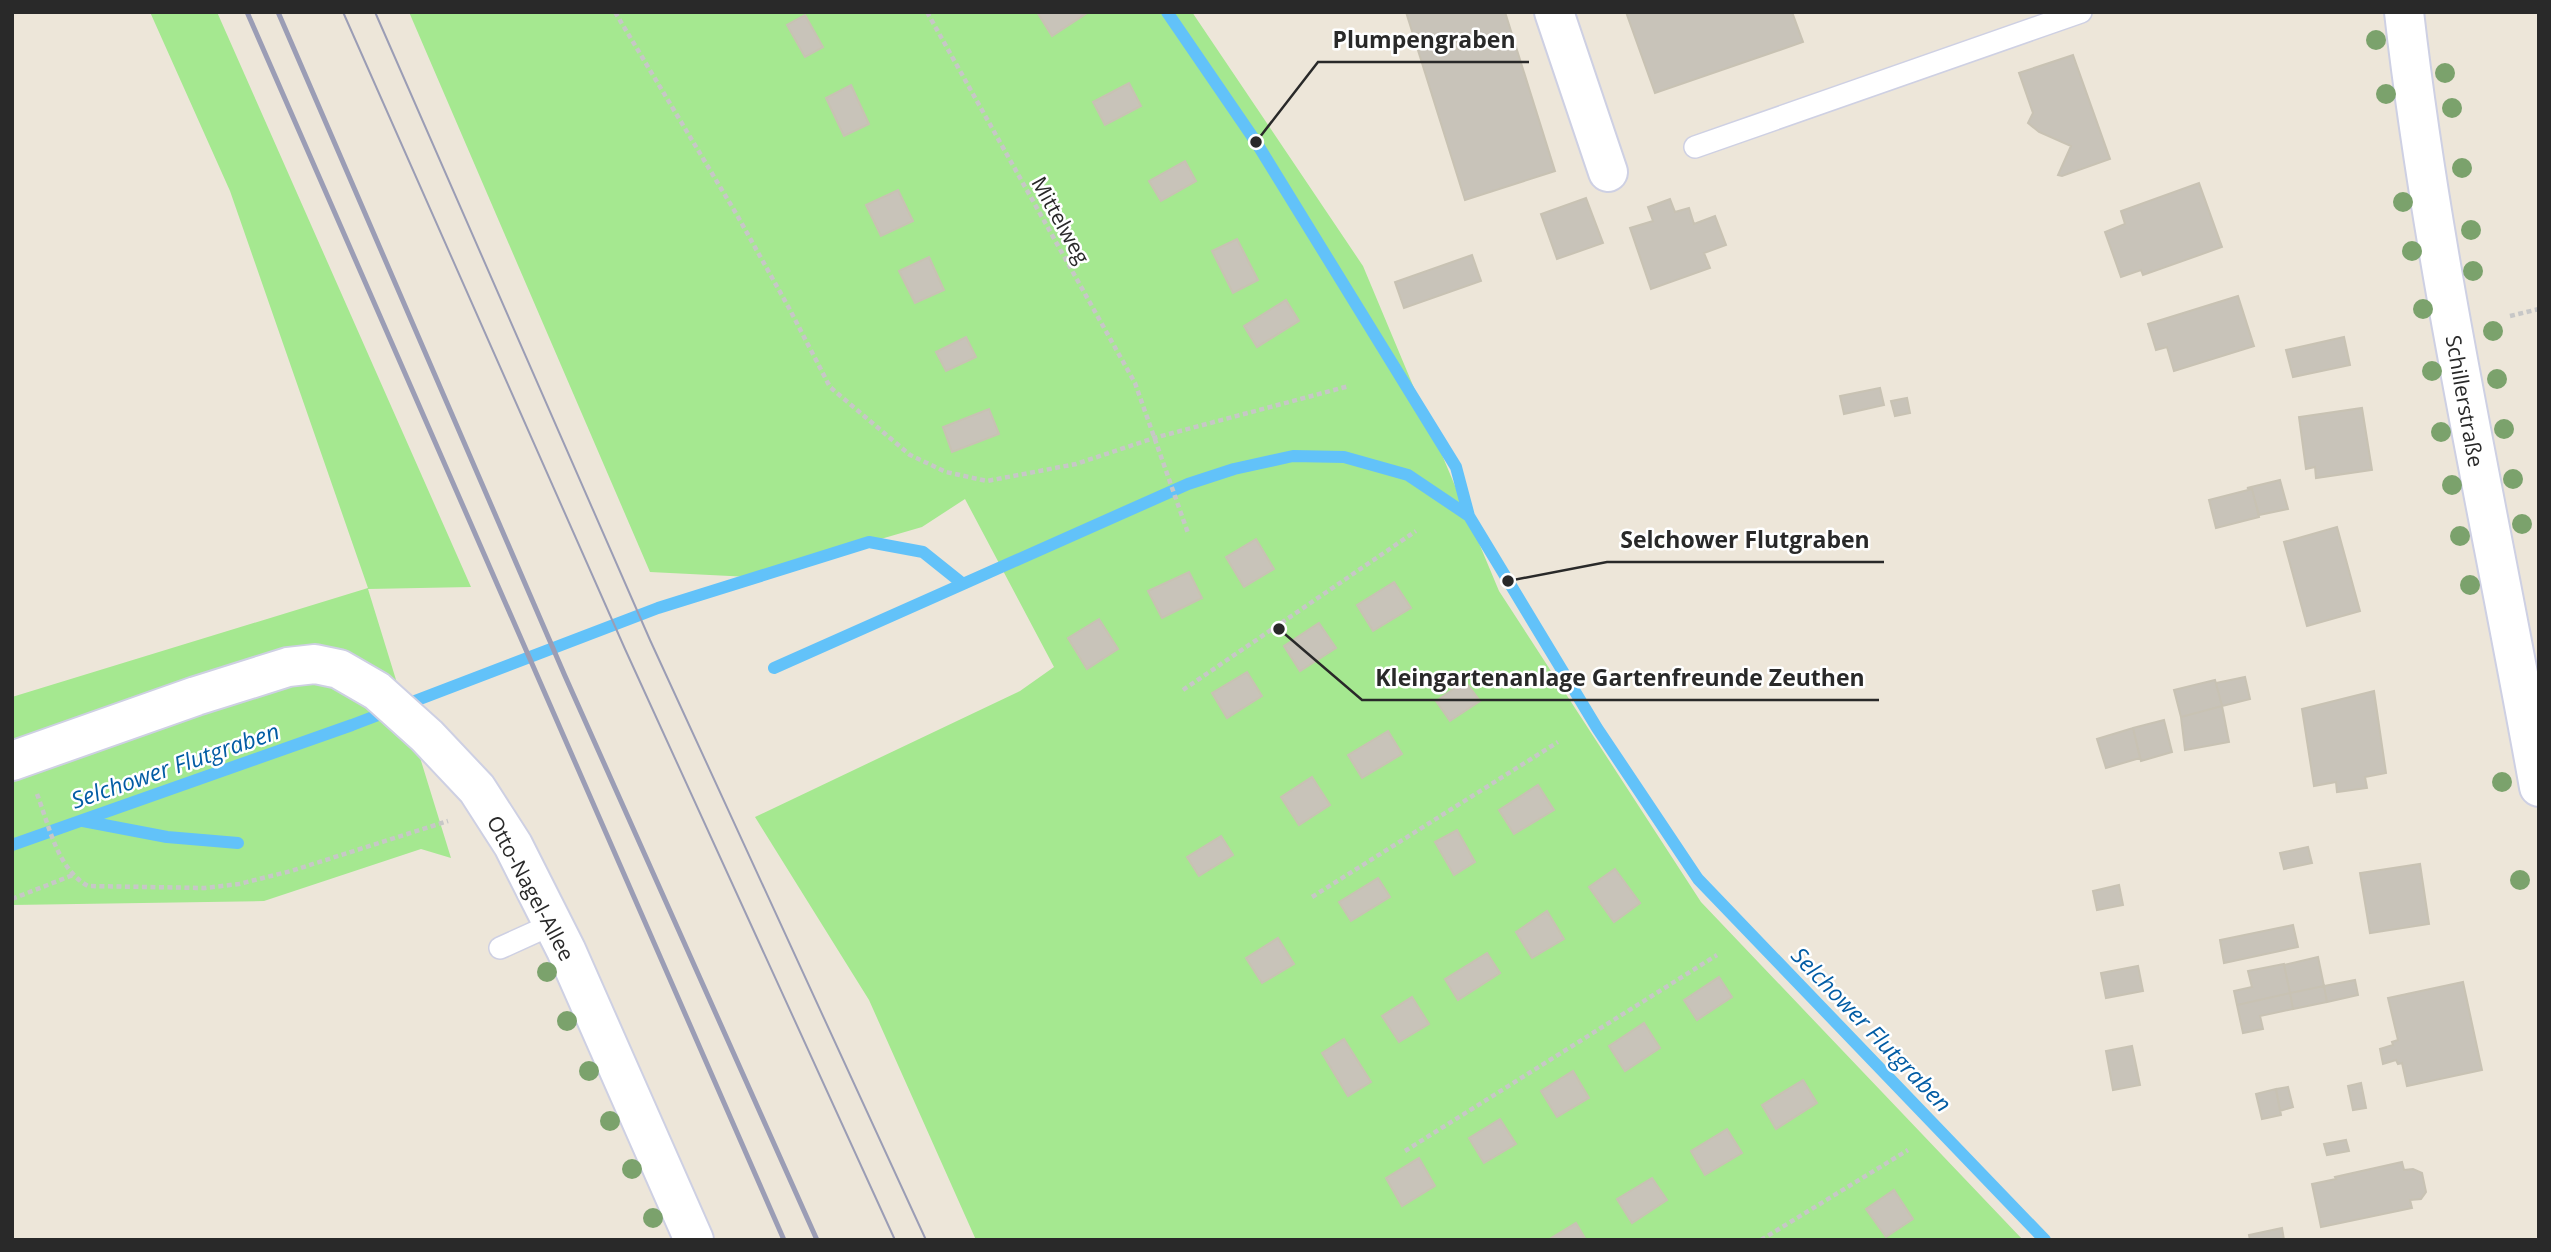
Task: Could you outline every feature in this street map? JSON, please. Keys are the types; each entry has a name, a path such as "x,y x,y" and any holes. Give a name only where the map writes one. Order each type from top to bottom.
{"street":[{"path":"1554,12 1608,172"},
{"name":"Schillerstraße","path":"2404,12 2431,200 2474,457 2515,653 2539,788"},
{"name":"Otto-Nagel-Allee","path":"12,761 196,696 288,667 316,664 339,669 377,691 427,736 477,789 513,845 553,924 694,1240"}],"lane":[{"path":"1695,147 2081,12"},
{"path":"500,948 553,924"}],"path":[{"path":"615,12 737,215 830,387 910,455 946,472 987,481 1076,464 1154,438 1349,386"},
{"name":"Mittelweg","path":"927,12 1135,383 1188,533"},
{"path":"2510,316 2539,309"},
{"path":"1183,690 1416,531"},
{"path":"1312,897 1558,742"},
{"path":"36,790 64,863 88,886 205,888 239,884 303,868 489,808"},
{"path":"12,899 74,874"},
{"path":"1405,1151 1717,955"},
{"path":"1761,1240 1908,1150"}],"green space":[{"path":"150,12 217,12 471,587 368,589 451,858 421,849 264,901 12,905 12,697 368,588 230,191"},
{"path":"409,12 1192,12 1363,266 1499,591 1701,902 2023,1240 976,1240 869,1000 755,817 1020,691 1054,667 965,499 922,527 750,577 650,572"}],"building":[{"path":"1037,12 1086,12 1087,13 1052,36"},
{"path":"1406,12 1505,12 1555,171 1465,200"},
{"path":"1626,12 1792,12 1803,42 1655,93"},
{"path":"805,15 823,47 805,57 787,25"},
{"path":"2073,55 2110,159 2062,176 2058,175 2071,146 2039,132 2028,123 2033,113 2019,73"},
{"path":"1129,83 1141,106 1105,125 1093,102"},
{"path":"851,85 869,124 844,136 826,98"},
{"path":"1185,161 1196,181 1161,201 1149,181"},
{"path":"2199,183 2222,247 2143,275 2141,270 2121,277 2105,232 2125,224 2121,211"},
{"path":"898,190 913,221 881,236 866,205"},
{"path":"1586,198 1603,243 1557,259 1541,214"},
{"path":"1670,199 1675,212 1689,208 1694,224 1715,216 1726,245 1704,253 1710,268 1651,289 1630,228 1653,221 1648,207"},
{"path":"1237,239 1258,280 1233,293 1212,251"},
{"path":"1472,255 1481,281 1404,308 1395,282"},
{"path":"929,257 944,290 915,303 899,271"},
{"path":"2238,296 2254,346 2174,371 2167,347 2156,350 2148,324"},
{"path":"1286,300 1299,321 1257,347 1244,326"},
{"path":"966,337 976,357 946,371 936,352"},
{"path":"2344,337 2350,365 2293,377 2286,350"},
{"path":"1880,388 1884,405 1844,414 1840,396"},
{"path":"1907,398 1910,413 1895,416 1891,401"},
{"path":"2362,408 2372,470 2316,478 2315,467 2306,469 2299,417"},
{"path":"989,409 999,434 952,452 943,427"},
{"path":"2280,480 2288,509 2259,515 2252,489 2247,488"},
{"path":"2252,489 2259,517 2216,528 2209,500"},
{"path":"2337,527 2360,611 2307,626 2284,542"},
{"path":"1256,539 1274,569 1244,587 1226,557"},
{"path":"1189,572 1202,598 1162,618 1148,591"},
{"path":"1394,582 1411,608 1373,631 1357,605"},
{"path":"1099,619 1118,649 1087,669 1068,638"},
{"path":"1319,623 1336,648 1300,671 1284,646"},
{"path":"1247,672 1262,696 1227,718 1212,693"},
{"path":"2245,677 2250,699 2222,706 2216,683"},
{"path":"2215,680 2222,706 2181,717 2174,690"},
{"path":"1465,681 1480,701 1450,721 1436,701"},
{"path":"2374,691 2386,773 2365,777 2367,788 2337,792 2336,782 2314,786 2302,709"},
{"path":"2222,706 2229,742 2185,750 2181,717"},
{"path":"2164,720 2172,752 2141,761 2133,728"},
{"path":"2133,728 2140,758 2106,768 2097,739"},
{"path":"1388,731 1402,754 1362,778 1348,755"},
{"path":"1312,777 1330,805 1299,825 1281,797"},
{"path":"1538,785 1554,810 1514,834 1499,810"},
{"path":"1457,830 1475,862 1454,875 1435,842"},
{"path":"1221,836 1233,855 1199,876 1187,857"},
{"path":"2308,847 2312,863 2284,869 2280,853"},
{"path":"2420,864 2429,924 2370,933 2360,873"},
{"path":"1615,869 1640,903 1614,922 1589,887"},
{"path":"1378,878 1390,897 1351,921 1339,902"},
{"path":"2119,885 2123,905 2097,910 2093,891"},
{"path":"1547,911 1564,939 1532,958 1516,932"},
{"path":"2293,925 2298,947 2224,963 2220,940"},
{"path":"1278,938 1294,964 1262,983 1246,958"},
{"path":"1487,953 1500,973 1458,1000 1445,979"},
{"path":"2318,957 2324,986 2290,993 2284,965"},
{"path":"2284,964 2290,993 2237,1005 2234,991 2252,987 2248,971"},
{"path":"2138,966 2143,991 2106,998 2101,973"},
{"path":"1719,977 1732,997 1697,1020 1684,1000"},
{"path":"2355,980 2358,995 2327,1002 2324,986"},
{"path":"2463,982 2482,1070 2407,1086 2402,1063 2398,1064 2396,1060 2383,1064 2380,1049 2393,1045 2392,1042 2398,1040 2388,998"},
{"path":"2324,986 2327,1002 2293,1009 2290,993"},
{"path":"2290,993 2293,1009 2260,1016 2263,1029 2243,1033 2237,1005"},
{"path":"1412,997 1429,1024 1399,1042 1382,1016"},
{"path":"1644,1023 1660,1048 1625,1071 1609,1046"},
{"path":"1344,1039 1371,1082 1348,1096 1322,1053"},
{"path":"2132,1046 2140,1085 2113,1090 2106,1051"},
{"path":"1573,1071 1589,1098 1557,1117 1541,1091"},
{"path":"1803,1080 1817,1103 1776,1129 1762,1105"},
{"path":"2361,1083 2366,1108 2353,1110 2348,1086"},
{"path":"2288,1087 2293,1107 2280,1111 2276,1089"},
{"path":"2276,1089 2281,1115 2262,1119 2256,1094"},
{"path":"1500,1119 1516,1144 1484,1163 1469,1138"},
{"path":"1727,1129 1742,1153 1705,1175 1691,1151"},
{"path":"2346,1140 2349,1151 2327,1155 2324,1144"},
{"path":"1419,1158 1435,1186 1402,1206 1386,1178"},
{"path":"2402,1162 2404,1170 2413,1169 2422,1173 2426,1192 2421,1199 2410,1200 2412,1208 2321,1227 2312,1184"},
{"path":"1652,1178 1667,1200 1632,1223 1617,1199"},
{"path":"1894,1190 1913,1219 1886,1237 1866,1209"},
{"path":"1576,1223 1586,1240 1548,1240"},
{"path":"2282,1228 2284,1240 2250,1240 2249,1235"}],"waterway":[{"path":"1167,12 1256,142 1456,467 1469,516"},
{"name":"Selchower Flutgraben","path":"12,845 352,725 658,608 869,542 923,552 963,584 1188,484 1234,469 1293,456 1344,457 1408,475 1469,516 1597,728 1698,879 2045,1240"},
{"path":"774,668 963,584"},
{"path":"83,821 167,837 238,843"}],"tram line":[{"path":"343,12 625,649 895,1240"},
{"path":"375,12 650,640 926,1240"}],"railway":[{"path":"247,12 784,1240"},
{"path":"278,12 565,676 817,1240"}],"place":[{"name":"Plumpengraben","path":"1256,142"},
{"name":"Selchower Flutgraben","path":"1508,581"},
{"name":"Kleingartenanlage Gartenfreunde Zeuthen","path":"1279,629"}]}
